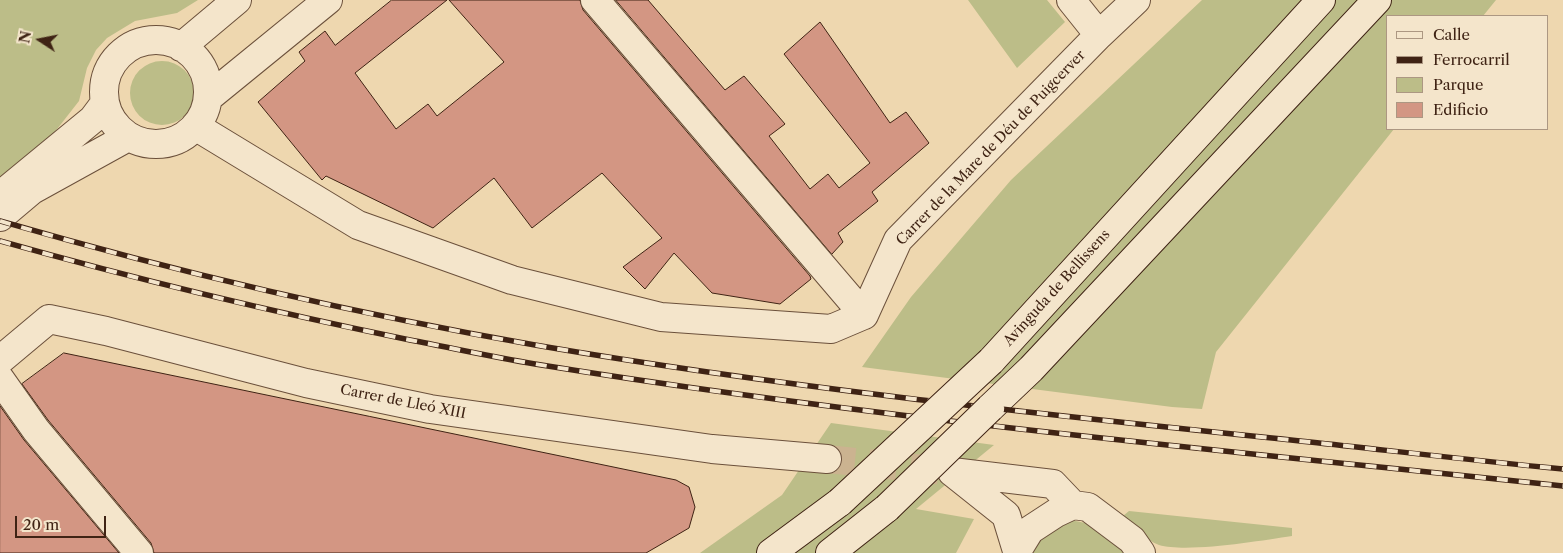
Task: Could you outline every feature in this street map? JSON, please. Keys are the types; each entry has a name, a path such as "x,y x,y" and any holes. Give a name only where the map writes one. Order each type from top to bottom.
{"street":[{"path":"180,47 237,0"},
{"path":"209,97 328,0"},
{"path":"195,126 358,225 512,280 661,317 831,330 864,315 595,0"},
{"path":"1071,0 1099,35"},
{"name":"Carrer de la Mare de Déu de Puigcerver","path":"864,315 898,240 1099,35 1136,0"},
{"name":"Avinguda de Bellissens","path":"771,553 840,502 991,361 1321,0"},
{"path":"830,553 887,508 1031,370 1377,0"},
{"path":"156,40 172,42 188,50 196,58 207,79 209,97 205,112 191,132 175,142 162,145 144,144 128,137 112,120 105,103 104,91 108,74 119,55 138,43 156,40"},
{"path":"0,196 93,119 105,103"},
{"path":"0,218 32,190 128,137"},
{"name":"Carrer de Lleó XIII","path":"0,360 49,319 106,331 306,383 430,409 712,449 827,459"},
{"path":"0,379 36,430 139,553"},
{"path":"1017,552 1006,515 952,472 1053,484 1073,505"},
{"path":"1017,552 1030,530 1056,513 1073,505 1088,507 1132,540 1141,553"}],"green space":[{"path":"0,0 198,0 177,13 135,21 107,38 96,50 87,68 79,101 54,133 0,177"},
{"path":"968,0 1047,0 1065,22 1017,68"},
{"path":"1202,0 1496,0 1484,15 1386,15 1386,130 1393,130 1216,352 1202,409 1172,407 862,367 911,297 1011,180"},
{"path":"162,61 174,63 185,70 192,81 194,93 192,105 185,116 174,123 162,125 150,123 139,116 132,105 130,93 132,81 139,70 150,63"},
{"path":"831,423 994,445 916,509 974,519 956,553 700,553 782,495"},
{"path":"1129,511 1292,528 1292,536 1205,547 1171,547 1154,543 1144,536 1123,516"},
{"path":"1071,520 1090,524 1127,553 1031,553 1033,544"}],"building":[{"path":"392,0 447,0 355,73 396,129 428,104 437,116 504,62 449,0 580,0 583,10 811,279 780,304 712,293 674,253 645,289 623,267 662,238 602,173 532,228 494,178 433,228 326,176 322,180 258,102 305,61 299,52 325,31 335,45"},
{"path":"616,0 648,0 725,90 744,76 785,124 769,136 810,189 828,174 839,188 870,163 784,54 820,22 890,123 906,112 929,143 872,192 878,201 838,233 843,242 832,254"},
{"path":"64,353 676,480 689,487 695,507 689,528 646,553 154,553 151,543 48,420 22,384"},
{"path":"0,406 24,440 119,553 0,553"}],"tunnel":[{"path":"827,459 945,471"}],"railway":[{"path":"0,221 133,258 333,306 468,333 631,361 922,400 1563,469"},
{"path":"0,241 153,282 307,318 535,364 663,384 920,417 1563,486"}]}
